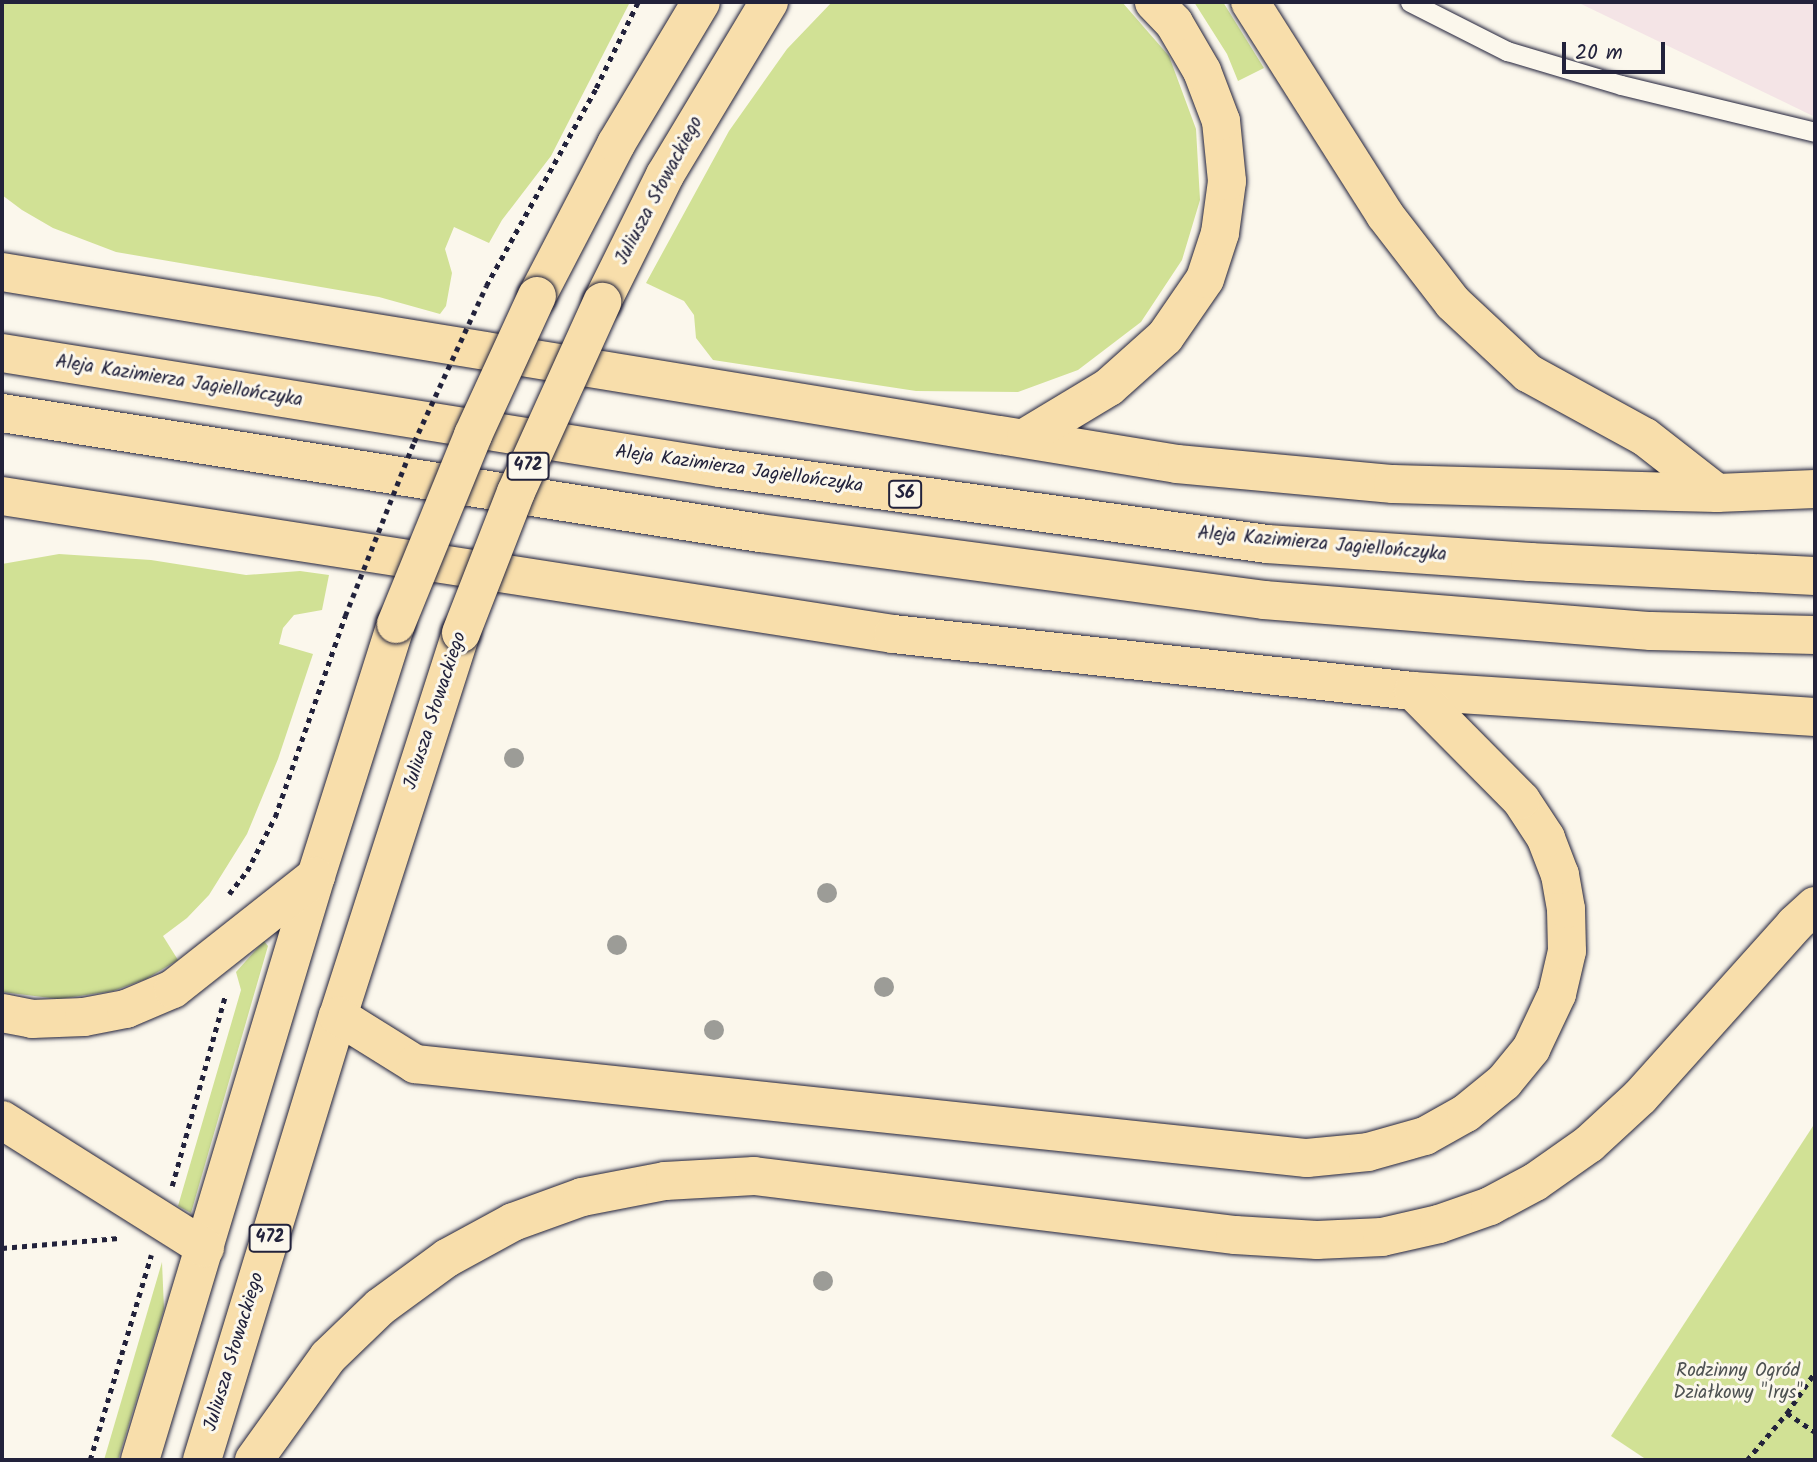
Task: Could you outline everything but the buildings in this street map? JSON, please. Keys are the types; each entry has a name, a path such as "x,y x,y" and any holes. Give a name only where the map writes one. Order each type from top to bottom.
{"main road":[{"path":"140,1460 316,876 396,624 473,435 537,296 616,144 701,2"},
{"name":"Juliusza Słowackiego","path":"202,1460 338,1016 461,633 516,492 602,302 665,175 769,2"},
{"path":"1026,438 1109,387 1165,337 1205,279 1220,233 1227,181 1221,121 1202,71 1174,23 1154,2"},
{"path":"1250,2 1385,215 1453,303 1528,373 1645,437 1717,493"},
{"path":"9,267 1177,464 1393,484 1717,493 1815,489"},
{"name":"Aleja Kazimierza Jagiellończyka","path":"2,354 720,468 1268,544 1610,567 1815,576"},
{"path":"2,413 760,533 1264,600 1651,631 1815,635"},
{"path":"6,501 893,634 1413,691 1815,717"},
{"path":"338,1016 415,1064 1307,1158 1368,1152 1425,1136 1466,1113 1504,1082 1531,1049 1557,994 1567,951 1566,909 1560,876 1546,838 1521,800 1413,691"},
{"path":"2,1013 32,1018 84,1017 138,1004 173,989 316,876"},
{"path":"254,1460 328,1357 380,1307 447,1258 513,1222 582,1197 665,1181 754,1176 1235,1235 1317,1240 1382,1237 1439,1224 1490,1206 1535,1182 1588,1144 1640,1097 1795,924 1815,906"},
{"path":"2,1120 205,1248"}],"lane":[{"path":"1410,2 1507,51 1622,85 1815,132"}],"path":[{"path":"345,615 414,442 486,286 596,88 638,2"},
{"path":"2,1248 125,1237"},
{"path":"90,1460 155,1242"},
{"path":"1747,1460 1787,1413 1815,1372"},
{"path":"1787,1413 1815,1432"}],"shaded area":[{"path":"1577,2 1815,2 1815,117"}],"green space":[{"path":"2,2 630,2 551,156 502,220 489,243 454,227 445,249 452,273 446,306 440,314 379,297 116,252 53,228 22,210 2,195"},
{"path":"832,2 1122,2 1169,56 1196,129 1200,200 1182,260 1141,322 1078,370 1018,392 916,391 713,360 696,338 694,315 684,301 646,283 729,131 787,49"},
{"path":"1194,2 1223,2 1264,68 1238,81 1227,54"},
{"path":"59,554 151,560 246,575 300,571 329,575 322,610 294,615 283,628 279,644 313,654 278,759 247,834 209,895 187,918 163,936 178,960 146,979 113,991 59,999 2,992 2,564"},
{"path":"264,941 268,946 191,1213 178,1206 241,990 236,972"},
{"name":"Rodzinny Ogród Działkowy \"Irys\"","path":"1815,1123 1815,1460 1647,1460 1611,1436"},
{"path":"162,1262 164,1309 118,1460 104,1460"}]}
